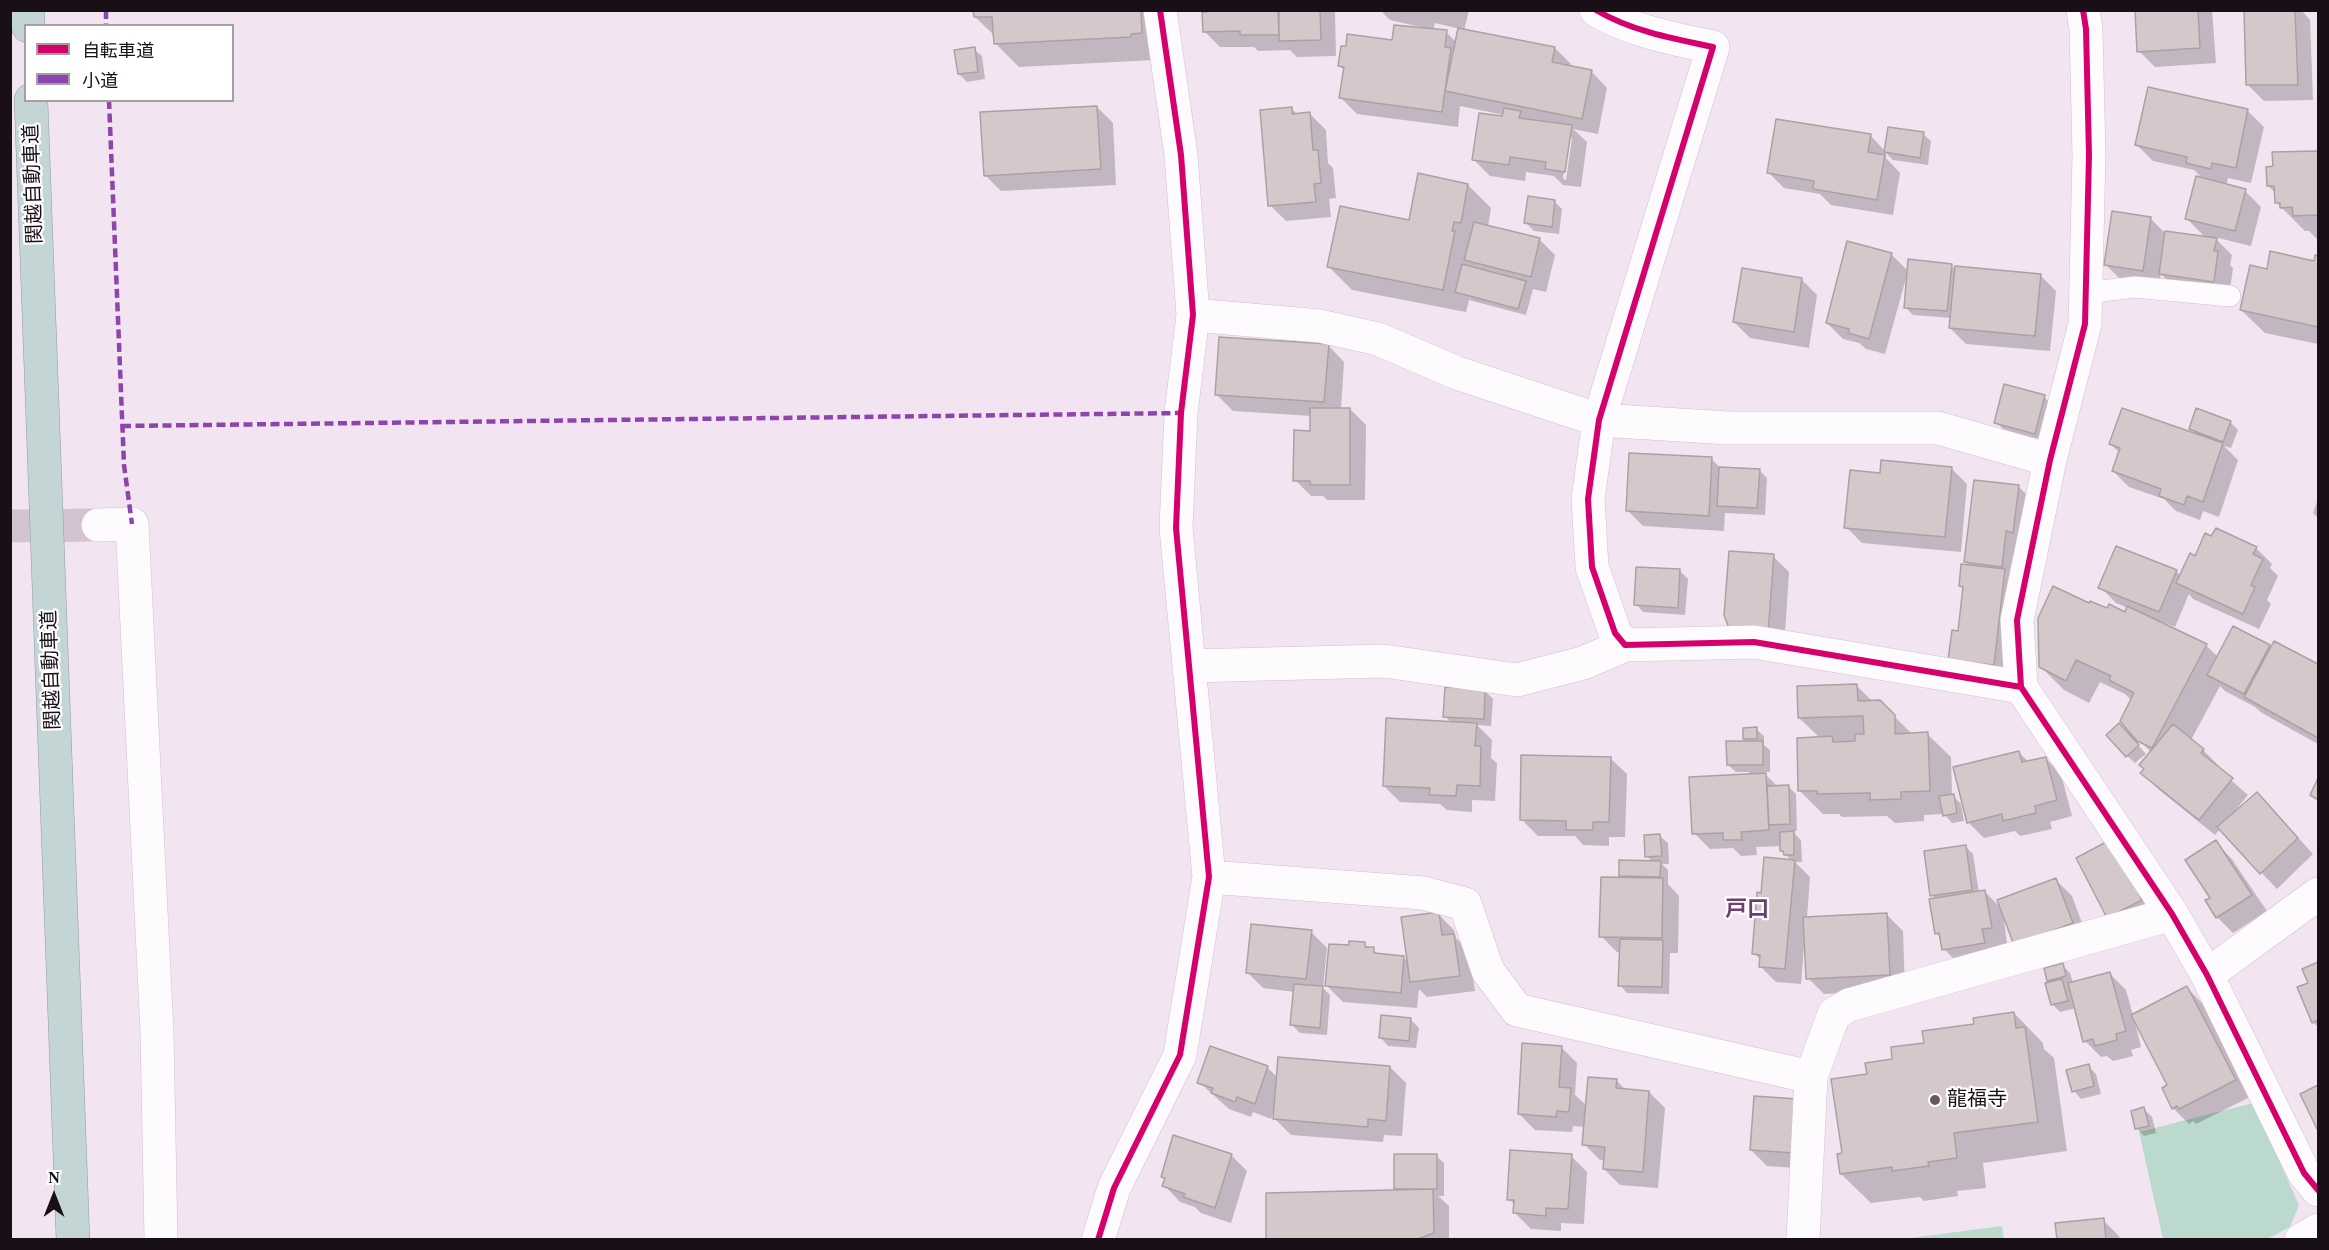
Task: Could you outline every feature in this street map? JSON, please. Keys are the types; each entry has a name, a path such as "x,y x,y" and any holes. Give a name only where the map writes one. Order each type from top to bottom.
{"highway":[{"name":"関越自動車道","path":"31,102 73,1239"}],"street":[{"path":"1098,1239 1114,1188 1180,1055 1209,877 1176,528 1180,413 1193,315 1180,155 1160,10"},
{"path":"1596,10 1608,17 1670,38 1713,47 1599,420 1588,499 1592,567 1615,633 1625,645"},
{"path":"2083,10 2086,29 2089,155 2085,324 2050,460 2017,620 2020,687 2172,914 2207,975 2304,1173 2319,1190"},
{"path":"1193,315 1320,326 1378,339 1457,373 1599,420 1729,428 1938,428 2050,460"},
{"path":"98,525 132,524 157,1032 161,1239"},
{"path":"1189,666 1384,661 1517,680 1584,663 1625,645 1754,642 2020,687"},
{"path":"1209,877 1423,892 1465,904 1488,971 1517,1010 1811,1077"},
{"path":"2207,975 2319,894"},
{"path":"1803,1239 1811,1077 1834,1014 1849,1005 2172,914"},
{"path":"2301,1239 2319,1230"}],"lane":[{"path":"2086,293 2135,287 2230,296"}],"green space":[{"path":"2253,1103 2299,1205 2290,1227 2267,1239 2163,1239 2139,1132"},
{"path":"2002,1226 2004,1239 1903,1239"}],"building":[{"path":"973,10 1141,10 1142,33 1131,34 1131,37 994,44 992,17 974,17"},
{"path":"1207,10 1278,10 1279,35 1240,35 1240,31 1203,32 1202,12 1207,12"},
{"path":"1279,10 1320,10 1321,40 1279,41"},
{"path":"2135,10 2198,10 2200,48 2137,52"},
{"path":"2244,10 2295,10 2298,85 2246,85"},
{"path":"1394,25 1447,30 1445,47 1451,48 1442,112 1339,98 1344,67 1338,66 1341,46 1346,46 1347,34 1392,40"},
{"path":"1458,28 1555,47 1552,62 1592,70 1582,119 1445,91"},
{"path":"975,47 978,72 958,74 954,50"},
{"path":"2148,87 2248,109 2236,168 2212,163 2211,169 2186,163 2187,157 2135,145"},
{"path":"1097,106 1101,169 984,176 980,112"},
{"path":"1292,107 1292,114 1310,112 1313,150 1318,150 1321,183 1314,184 1316,202 1268,206 1260,110"},
{"path":"1504,108 1521,111 1519,118 1572,125 1565,172 1545,169 1546,162 1510,157 1509,165 1472,160 1479,113 1502,116"},
{"path":"1776,119 1871,134 1868,152 1885,155 1877,200 1813,189 1814,181 1767,173"},
{"path":"1888,127 1924,132 1920,158 1884,152"},
{"path":"2318,151 2318,215 2293,216 2292,207 2280,208 2280,203 2275,203 2274,186 2267,186 2266,167 2273,166 2272,152"},
{"path":"1418,173 1468,184 1461,223 1454,222 1452,231 1455,231 1443,290 1327,267 1340,206 1409,220"},
{"path":"2196,176 2246,189 2235,231 2185,219"},
{"path":"1528,196 1555,200 1552,227 1524,223"},
{"path":"2112,211 2151,217 2143,271 2104,265"},
{"path":"1474,222 1540,238 1531,277 1464,260"},
{"path":"2165,231 2217,238 2214,251 2218,251 2214,282 2159,274"},
{"path":"1847,241 1892,253 1869,339 1848,333 1849,329 1826,323"},
{"path":"2270,251 2314,261 2315,255 2318,256 2318,327 2240,310 2250,265 2267,269"},
{"path":"1908,259 1952,264 1947,311 1904,308"},
{"path":"1462,264 1526,281 1518,309 1455,292"},
{"path":"1955,266 2041,274 2035,336 1949,328"},
{"path":"1742,268 1802,278 1794,332 1733,322"},
{"path":"1219,337 1329,344 1324,402 1215,395"},
{"path":"2004,384 2045,395 2035,434 1994,423"},
{"path":"1310,408 1350,408 1350,485 1310,485 1310,481 1293,481 1294,430 1310,431"},
{"path":"2122,408 2223,443 2203,502 2187,496 2184,505 2159,496 2161,489 2112,471 2120,448 2109,444"},
{"path":"2196,408 2231,421 2223,442 2189,429"},
{"path":"1629,453 1712,457 1709,516 1626,511"},
{"path":"1881,460 1952,467 1945,537 1844,528 1850,470 1880,473"},
{"path":"1719,467 1760,469 1757,508 1717,506"},
{"path":"1974,480 2019,485 2013,533 2006,531 2002,567 1964,562"},
{"path":"2216,528 2257,547 2253,554 2263,559 2251,585 2255,587 2243,614 2176,583 2190,553 2195,556 2205,533 2211,536"},
{"path":"2116,546 2177,570 2159,612 2098,588"},
{"path":"1729,551 1774,554 1768,634 1730,631 1724,615"},
{"path":"1961,564 2005,569 1994,665 1948,660 1952,630 1958,631 1963,587 1959,586"},
{"path":"1636,567 1680,569 1678,608 1634,605"},
{"path":"2053,586 2089,603 2090,601 2107,608 2109,604 2125,612 2127,606 2207,644 2152,748 2137,741 2120,721 2134,693 2109,680 2111,676 2076,660 2066,681 2039,667 2038,618"},
{"path":"2233,626 2270,645 2244,694 2207,675"},
{"path":"2274,641 2318,664 2318,738 2244,697"},
{"path":"1857,684 1858,701 1880,700 1895,715 1895,734 1928,732 1930,791 1901,792 1901,799 1870,800 1870,793 1817,794 1817,791 1798,791 1797,738 1832,736 1833,742 1855,741 1855,734 1864,734 1863,716 1798,718 1797,686"},
{"path":"1445,687 1485,689 1484,719 1443,717"},
{"path":"1386,718 1477,723 1475,746 1481,746 1480,786 1457,785 1456,796 1429,795 1430,788 1383,786"},
{"path":"2119,723 2139,745 2126,757 2106,735"},
{"path":"2173,724 2204,749 2201,753 2233,778 2199,820 2140,773 2144,769 2139,765"},
{"path":"1757,727 1757,739 1743,739 1743,728"},
{"path":"1726,741 1763,741 1763,765 1727,765"},
{"path":"2019,751 2022,762 2046,757 2057,800 2035,806 2036,813 2003,821 2002,814 1967,823 1953,767"},
{"path":"1521,755 1611,757 1609,822 1593,822 1593,830 1566,830 1566,821 1520,820"},
{"path":"1766,773 1769,830 1741,832 1742,840 1723,840 1723,833 1692,834 1689,777"},
{"path":"2318,778 2318,800 2310,795"},
{"path":"1789,785 1790,824 1769,825 1767,786"},
{"path":"2257,792 2298,838 2260,874 2217,827"},
{"path":"1954,794 1957,813 1943,816 1939,796"},
{"path":"1794,831 1794,855 1784,855 1783,851 1780,851 1780,832"},
{"path":"1660,834 1662,856 1645,857 1644,835"},
{"path":"2110,840 2142,900 2107,918 2076,858"},
{"path":"2216,840 2252,895 2216,918 2205,900 2210,898 2185,860"},
{"path":"1966,845 1972,890 1930,896 1924,851"},
{"path":"1764,857 1795,860 1785,969 1759,967 1760,955 1752,954 1757,892 1761,893"},
{"path":"1619,860 1661,861 1660,877 1619,876"},
{"path":"1601,877 1663,878 1662,938 1599,937"},
{"path":"2056,878 2073,923 2014,945 1997,900"},
{"path":"1985,890 1992,928 1982,929 1985,943 1942,950 1939,933 1935,934 1929,899"},
{"path":"1439,912 1442,935 1454,934 1460,976 1410,982 1401,917"},
{"path":"1887,913 1890,975 1806,979 1803,917"},
{"path":"1251,924 1312,930 1306,979 1246,973"},
{"path":"1620,939 1663,940 1662,987 1618,986"},
{"path":"1349,941 1365,942 1365,947 1374,947 1374,953 1404,956 1401,993 1325,986 1329,944 1349,945"},
{"path":"2318,962 2318,1020 2312,1023 2297,987 2308,983 2302,969"},
{"path":"2063,963 2066,976 2047,981 2044,968"},
{"path":"2110,972 2126,1031 2116,1034 2117,1040 2095,1046 2093,1039 2083,1042 2068,983"},
{"path":"2062,979 2068,1001 2051,1005 2045,983"},
{"path":"1294,984 1323,986 1320,1028 1290,1025"},
{"path":"2187,986 2236,1080 2179,1109 2177,1106 2172,1109 2162,1088 2167,1085 2131,1015"},
{"name":"龍福寺","path":"2014,1012 2016,1028 2025,1027 2038,1122 1954,1133 1957,1158 1928,1162 1929,1166 1892,1171 1892,1167 1840,1174 1837,1154 1842,1153 1831,1079 1867,1074 1865,1063 1892,1059 1891,1047 1924,1043 1922,1031 1974,1024 1973,1018"},
{"path":"1381,1015 1411,1018 1409,1041 1379,1038"},
{"path":"1522,1043 1562,1046 1559,1087 1571,1088 1569,1112 1557,1111 1556,1117 1518,1114"},
{"path":"1210,1046 1268,1066 1255,1104 1237,1097 1235,1102 1211,1093 1213,1088 1197,1083"},
{"path":"1278,1057 1390,1066 1386,1121 1368,1119 1368,1127 1273,1119"},
{"path":"2089,1064 2094,1086 2072,1092 2066,1070"},
{"path":"1588,1077 1617,1079 1616,1088 1649,1091 1643,1172 1603,1169 1605,1147 1582,1145"},
{"path":"2318,1085 2318,1131 2300,1094"},
{"path":"1754,1096 1798,1099 1794,1153 1750,1150"},
{"path":"2144,1107 2149,1126 2135,1129 2131,1111"},
{"path":"1173,1135 1232,1154 1215,1208 1183,1197 1185,1194 1162,1186 1165,1178 1161,1177"},
{"path":"1510,1150 1572,1154 1568,1209 1546,1208 1546,1216 1513,1213 1514,1200 1507,1200"},
{"path":"1394,1154 1437,1154 1437,1189 1394,1189"},
{"path":"1433,1189 1434,1233 1415,1240 1266,1240 1266,1193"},
{"path":"2104,1218 2106,1240 2057,1240 2055,1223"}],"tunnel":[{"path":"10,526 98,525"}],"marked path":[{"path":"106,10 106,24"},
{"path":"109,102 124,465 132,524"},
{"path":"122,426 1181,413"}],"cycle path":[{"path":"1098,1240 1114,1188 1180,1055 1209,877 1176,528 1181,413 1193,315 1181,155 1160,10"},
{"path":"1596,10 1638,29 1713,47 1599,420 1588,499 1592,567 1615,633 1625,645 1754,642 2021,687"},
{"path":"2083,10 2086,29 2089,155 2085,324 2050,460 2017,620 2021,687 2172,914 2207,975 2304,1173 2318,1190"}],"place":[{"name":"龍福寺","path":"1935,1100"}],"district":[{"name":"戸口","path":"1747,910"}]}
